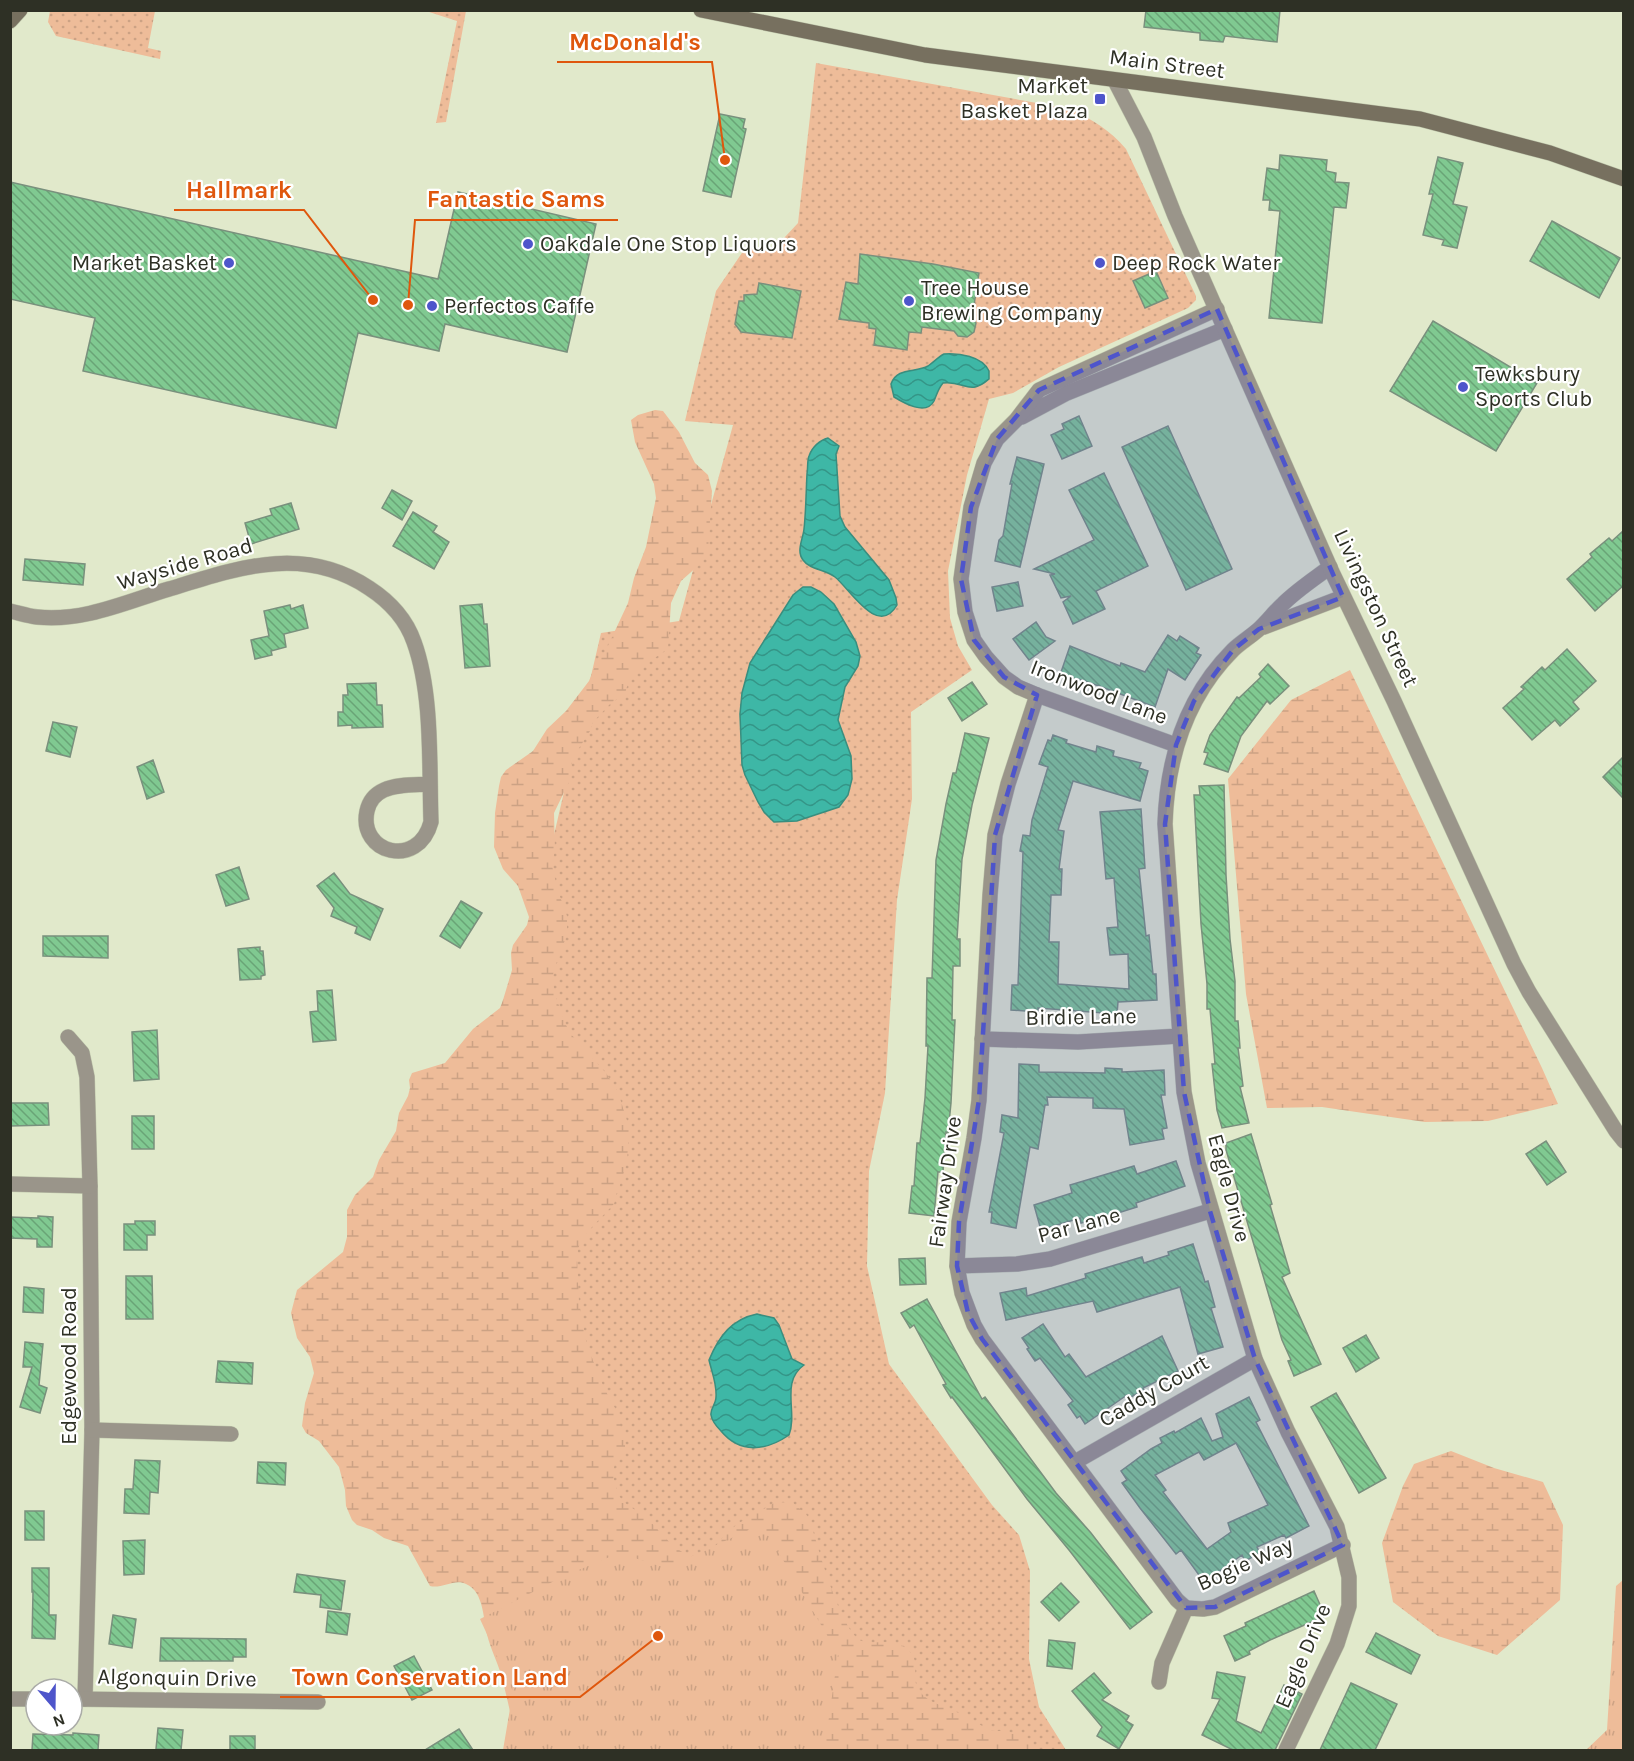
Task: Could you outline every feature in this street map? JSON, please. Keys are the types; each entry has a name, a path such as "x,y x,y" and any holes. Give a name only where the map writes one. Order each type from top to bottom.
{"main road":[{"path":"10,21 20,10"},
{"name":"Main Street","path":"701,10 914,53 1420,119 1496,137 1623,179"}],"street":[{"name":"Livingston Street","path":"1115,81 1144,137 1175,216 1343,597 1394,701 1514,964 1529,993 1623,1141"},
{"name":"Ironwood Lane","path":"1176,745 1037,695 1018,687 1004,677 974,640 965,612 961,579 971,507 984,463 997,439 1016,420 1039,390 1217,309"},
{"name":"Ironwood Lane","path":"1016,420 1067,393 1225,329"},
{"name":"Wayside Road","path":"10,611 36,617 103,611 249,566 299,563 332,568 356,579 382,597 403,618 414,642 424,686 430,784 431,822 428,833 421,843 401,852 380,846 371,837 367,827 368,807 373,798 389,788 430,784"},
{"name":"Eagle Drive","path":"1286,1750 1337,1644 1349,1606 1349,1577 1337,1527 1288,1432 1255,1359 1210,1211 1188,1120 1180,1036 1165,807 1176,745 1194,701 1209,678 1233,650 1259,629 1285,603 1330,567"},
{"name":"Eagle Drive","path":"1259,629 1343,597"},
{"name":"Fairway Drive","path":"1037,695 1008,783 995,835 974,1138 959,1222 957,1266 962,1293 974,1325 987,1346 1185,1608"},
{"name":"Birdie Lane","path":"982,1039 1078,1042 1180,1036"},
{"name":"Edgewood Road","path":"68,1037 82,1053 87,1077 90,1186 92,1430 79,1677"},
{"path":"10,1184 90,1186"},
{"name":"Par Lane","path":"957,1266 1017,1264 1050,1258 1210,1211"},
{"name":"Caddy Court","path":"1075,1462 1255,1359"},
{"path":"92,1430 231,1434"},
{"name":"Bogie Way","path":"1159,1682 1162,1663 1185,1608 1203,1610 1215,1607 1343,1545"},
{"name":"Algonquin Drive","path":"84,1699 318,1702"}],"highlighted area":[{"path":"1217,309 1343,597 1259,629 1233,650 1194,701 1176,745 1165,824 1184,1092 1210,1211 1255,1359 1343,1545 1215,1607 1186,1608 982,1339 968,1313 957,1266 959,1222 979,1100 995,835 1037,695 1004,677 974,640 961,579 971,507 997,439 1039,390"}],"green space":[{"path":"50,11 155,11 148,48 161,51 160,59 56,36 48,22"},
{"path":"426,11 466,11 446,122 436,123 457,21"},
{"path":"816,63 1070,109 1094,121 1114,136 1126,149 1196,296 1196,300 1188,308 1059,367 1013,393 989,399 967,475 948,571 950,618 958,646 972,670 911,712 912,799 897,900 885,1093 869,1171 867,1266 889,1364 992,1505 1019,1535 1030,1571 1029,1659 1039,1707 1066,1750 822,1750 666,1568 619,1553 523,968 601,633 679,621 733,425 685,421 716,291 746,247 771,252 798,223"},
{"path":"655,410 663,411 679,432 695,463 708,475 712,491 708,550 699,565 681,581 671,603 668,648 642,666 632,677 625,694 611,703 593,722 590,731 572,759 570,780 554,813 555,849 552,866 567,916 567,934 553,975 554,992 570,1033 606,1073 618,1092 629,1127 627,1162 614,1204 581,1241 577,1258 579,1302 587,1346 615,1408 625,1441 625,1449 615,1463 614,1480 619,1496 625,1503 648,1519 673,1546 696,1561 716,1546 726,1533 739,1523 776,1502 793,1503 806,1514 810,1521 838,1606 854,1635 862,1641 899,1644 904,1647 914,1658 916,1683 924,1696 988,1729 1011,1732 1020,1736 1033,1750 520,1750 502,1676 486,1631 477,1594 462,1582 430,1586 408,1546 357,1525 352,1520 346,1506 345,1490 339,1467 319,1441 306,1433 302,1426 305,1403 314,1373 310,1357 297,1338 291,1313 297,1290 343,1252 347,1237 347,1210 355,1195 373,1177 379,1160 396,1131 399,1113 408,1096 412,1073 445,1063 473,1029 500,1008 503,1000 512,970 513,945 527,925 529,917 518,886 503,869 494,847 495,813 501,777 506,770 533,751 547,729 566,711 589,681 628,603 634,578 646,547 656,498 654,484 635,442 631,420 638,415"},
{"path":"1350,670 1558,1104 1488,1121 1425,1122 1322,1107 1267,1108 1246,994 1228,779 1291,700"},
{"path":"1451,1451 1494,1468 1543,1482 1563,1525 1560,1600 1497,1655 1438,1636 1393,1602 1382,1543 1403,1486 1414,1464"},
{"path":"762,1524 838,1654 825,1745 822,1750 503,1750 513,1691 480,1619 562,1577 619,1553 666,1568"},
{"path":"1623,1580 1623,1750 1586,1750 1607,1730 1616,1586"}],"water":[{"path":"944,354 963,355 976,359 986,366 989,379 976,387 943,383 934,401 926,408 915,407 894,397 891,384 897,375 928,366"},
{"path":"828,438 839,446 836,454 840,516 845,527 889,580 897,605 889,614 881,616 873,614 864,608 835,577 810,566 801,556 808,458 817,444"},
{"path":"803,587 811,587 821,592 834,604 856,642 860,656 858,666 845,687 838,720 851,756 852,779 848,795 839,807 797,821 774,822 758,802 742,765 740,714 742,693 750,663 793,595"},
{"path":"757,1314 774,1318 792,1359 804,1365 797,1372 791,1389 792,1417 789,1435 771,1444 754,1448 736,1444 718,1428 712,1419 711,1413 716,1400 716,1392 709,1360 717,1343 733,1324"}],"building":[{"path":"1146,10 1280,10 1277,42 1225,36 1223,42 1200,40 1200,33 1144,27"},
{"path":"720,114 745,119 743,128 746,129 731,197 703,191"},
{"path":"1280,155 1327,160 1326,171 1336,173 1335,182 1349,183 1346,208 1334,207 1322,323 1269,318 1280,211 1269,210 1270,200 1263,200 1267,168 1279,170"},
{"path":"1438,157 1463,163 1453,204 1467,207 1457,248 1442,245 1444,240 1423,235 1433,194 1429,194"},
{"path":"10,182 438,279 458,192 596,224 567,352 445,324 439,351 358,333 336,428 83,371 95,318 10,299"},
{"path":"1552,221 1620,258 1599,298 1530,261"},
{"name":"Tree House Brewing Company","path":"860,254 979,273 972,318 976,323 974,332 967,337 958,336 954,331 922,327 921,333 909,332 907,350 874,345 876,329 869,328 869,323 839,319 846,282 858,284"},
{"path":"1156,271 1168,298 1145,308 1133,281"},
{"path":"759,283 801,291 792,338 741,332 735,324 739,301 744,301 744,295 757,294"},
{"name":"Tewksbury Sports Club","path":"1433,321 1537,383 1496,451 1390,391"},
{"path":"1079,416 1092,446 1062,459 1051,435 1064,429 1062,424"},
{"path":"1168,426 1232,569 1186,590 1122,447"},
{"path":"1017,457 1044,464 1020,567 995,561 999,540 1003,536 1012,484 1010,484"},
{"path":"1104,473 1148,566 1096,591 1105,609 1073,624 1063,602 1071,596 1061,598 1050,575 1055,574 1034,569 1094,540 1069,490"},
{"path":"392,490 412,501 402,520 382,508"},
{"path":"291,503 299,529 251,544 245,523 272,515 270,509"},
{"path":"413,512 437,526 433,532 449,542 434,569 393,546"},
{"path":"1623,531 1623,586 1595,611 1567,579 1592,557 1590,554 1609,538 1612,541"},
{"path":"25,559 85,564 83,585 23,580"},
{"path":"1018,582 1023,606 997,611 992,587"},
{"path":"482,604 484,624 487,624 490,666 465,668 460,606"},
{"path":"290,605 291,609 303,605 308,628 284,634 286,647 271,651 272,655 255,659 251,640 269,636 264,611"},
{"path":"1036,622 1046,637 1055,641 1029,660 1013,639"},
{"path":"1168,635 1177,641 1180,636 1199,648 1196,653 1201,655 1185,680 1168,669 1155,707 1099,686 1060,675 1070,646 1120,666 1121,663 1145,672"},
{"path":"1567,649 1596,681 1573,702 1579,709 1560,726 1555,720 1532,740 1503,708 1524,689 1521,687 1542,667 1545,670"},
{"path":"1268,664 1289,686 1270,704 1267,701 1241,736 1228,772 1204,764 1208,753 1204,752 1210,735 1237,697 1239,698 1261,677 1259,674"},
{"path":"972,682 987,704 962,721 948,698"},
{"path":"376,683 377,705 382,705 383,727 338,726 338,712 343,712 343,695 348,695 347,684"},
{"path":"53,722 77,727 70,757 46,751"},
{"path":"965,733 989,738 972,805 962,859 957,939 960,939 960,966 953,966 952,1020 955,1020 951,1103 943,1172 938,1172 934,1216 909,1213 925,1098 928,1046 926,1046 927,978 932,978 936,860 953,773 956,773"},
{"path":"1053,735 1067,740 1066,743 1096,752 1097,746 1114,751 1113,756 1141,763 1139,768 1148,771 1140,801 1073,781 1058,830 1064,831 1059,869 1062,869 1061,895 1051,895 1049,942 1059,942 1058,984 1129,989 1128,954 1110,955 1107,928 1118,927 1114,878 1106,879 1100,812 1141,809 1145,868 1139,869 1146,936 1149,935 1153,974 1156,974 1157,1000 1118,1002 1117,1014 1038,1008 1038,1012 1011,1010 1012,985 1018,985 1023,852 1020,851 1023,835 1030,836 1032,820 1048,767 1039,764 1048,740 1051,741"},
{"path":"1623,757 1623,798 1603,777"},
{"path":"153,760 164,792 147,799 137,767"},
{"path":"1224,785 1226,875 1235,981 1235,1021 1238,1021 1240,1048 1238,1048 1243,1086 1240,1087 1249,1123 1222,1128 1217,1110 1212,1064 1215,1064 1210,1009 1207,1009 1194,795 1200,795 1199,786"},
{"path":"239,867 249,899 226,906 216,875"},
{"path":"334,873 350,894 383,909 370,940 355,933 357,927 331,916 334,908 317,886"},
{"path":"461,901 482,913 460,948 440,936"},
{"path":"43,936 108,936 108,958 43,956"},
{"path":"260,947 260,951 263,951 265,975 261,976 261,979 240,980 238,949"},
{"path":"332,990 336,1040 313,1042 310,1012 318,1011 317,991"},
{"path":"157,1030 159,1079 134,1081 132,1032"},
{"path":"1019,1064 1039,1065 1039,1072 1105,1073 1105,1068 1122,1069 1122,1072 1164,1070 1165,1095 1161,1095 1167,1128 1162,1129 1164,1139 1130,1145 1124,1109 1093,1108 1093,1098 1047,1097 1048,1105 1045,1105 1038,1149 1030,1147 1016,1228 991,1223 992,1212 989,1212 1004,1133 1000,1132 1002,1115 1018,1118"},
{"path":"10,1103 48,1103 49,1125 10,1126"},
{"path":"132,1116 154,1116 154,1149 132,1149"},
{"path":"1251,1134 1290,1273 1282,1277 1321,1364 1294,1376 1226,1150 1226,1143"},
{"path":"1546,1141 1566,1172 1547,1185 1526,1154"},
{"path":"1176,1161 1185,1186 1136,1203 1137,1207 1121,1212 1081,1223 1080,1218 1041,1230 1034,1205 1072,1193 1070,1185 1134,1166 1137,1174"},
{"path":"38,1216 53,1217 52,1247 37,1247 37,1239 10,1238 10,1217 38,1218"},
{"path":"135,1221 155,1221 155,1235 147,1235 147,1250 124,1250 124,1224 135,1224"},
{"path":"1193,1244 1205,1282 1208,1281 1215,1307 1211,1308 1223,1347 1198,1354 1180,1287 1097,1312 1093,1301 1006,1320 1000,1293 1026,1288 1027,1296 1086,1278 1085,1274 1142,1257 1144,1263"},
{"path":"925,1258 926,1284 900,1285 899,1259"},
{"path":"126,1276 152,1276 153,1319 126,1319"},
{"path":"24,1287 44,1289 43,1313 23,1312"},
{"path":"927,1299 982,1399 985,1397 1056,1493 1091,1533 1152,1612 1130,1629 1027,1499 943,1385 946,1384 914,1325 910,1328 901,1313"},
{"path":"1043,1324 1065,1357 1069,1354 1086,1377 1162,1336 1178,1371 1143,1388 1144,1390 1129,1398 1127,1395 1085,1424 1080,1416 1077,1418 1068,1405 1073,1401 1040,1358 1035,1361 1022,1338"},
{"path":"1366,1335 1379,1358 1356,1372 1343,1348"},
{"path":"25,1342 43,1344 39,1385 47,1388 40,1413 20,1407 32,1367 23,1367"},
{"path":"218,1361 253,1363 252,1384 216,1382"},
{"path":"1336,1393 1386,1478 1359,1493 1311,1407"},
{"path":"1249,1397 1260,1420 1256,1422 1309,1526 1286,1538 1284,1535 1257,1547 1260,1553 1245,1561 1242,1555 1204,1582 1181,1550 1176,1554 1140,1508 1122,1483 1127,1480 1121,1471 1162,1443 1160,1438 1174,1431 1175,1433 1201,1418 1212,1441 1223,1437 1216,1414","holes":["1236,1443 1268,1505 1228,1523 1231,1532 1207,1549 1163,1492 1166,1490 1155,1475 1199,1452 1204,1460"]},
{"path":"135,1460 160,1461 158,1493 150,1492 149,1514 124,1513 125,1489 133,1489"},
{"path":"258,1462 286,1463 285,1485 257,1483"},
{"path":"25,1511 44,1511 44,1540 25,1540"},
{"path":"145,1540 144,1574 124,1575 123,1541"},
{"path":"32,1568 49,1568 49,1615 56,1615 55,1639 32,1638"},
{"path":"297,1574 345,1581 341,1610 320,1607 321,1595 294,1592"},
{"path":"1061,1583 1079,1602 1059,1621 1041,1602"},
{"path":"1314,1591 1325,1616 1270,1640 1235,1661 1224,1636 1246,1626 1245,1623"},
{"path":"328,1611 350,1614 347,1635 326,1632"},
{"path":"113,1615 136,1619 132,1648 109,1644"},
{"path":"1376,1633 1420,1655 1411,1674 1366,1652"},
{"path":"161,1638 246,1639 246,1657 233,1657 233,1661 160,1661"},
{"path":"1049,1640 1075,1643 1072,1669 1047,1666"},
{"path":"414,1656 432,1690 412,1700 394,1666"},
{"path":"1217,1672 1245,1677 1236,1721 1261,1733 1284,1685 1302,1694 1275,1750 1233,1750 1202,1735 1220,1699 1212,1698"},
{"path":"1094,1673 1111,1693 1102,1700 1129,1716 1126,1721 1133,1725 1119,1749 1097,1736 1102,1727 1072,1691"},
{"path":"1351,1683 1397,1704 1375,1750 1320,1750"},
{"path":"158,1728 183,1730 181,1750 156,1749"},
{"path":"459,1729 473,1750 425,1750"},
{"path":"99,1735 98,1750 32,1750 33,1737"},
{"path":"230,1736 255,1736 255,1750 230,1750"}],"place":[{"name":"Market Basket Plaza","path":"1100,99"},
{"name":"McDonald's","path":"725,160"},
{"name":"Oakdale One Stop Liquors","path":"528,244"},
{"name":"Market Basket","path":"229,263"},
{"name":"Deep Rock Water","path":"1100,263"},
{"name":"Hallmark","path":"373,300"},
{"name":"Tree House Brewing Company","path":"909,301"},
{"name":"Fantastic Sams","path":"408,305"},
{"name":"Perfectos Caffe","path":"432,306"},
{"name":"Tewksbury Sports Club","path":"1463,387"},
{"name":"Town Conservation Land","path":"658,1636"}]}
